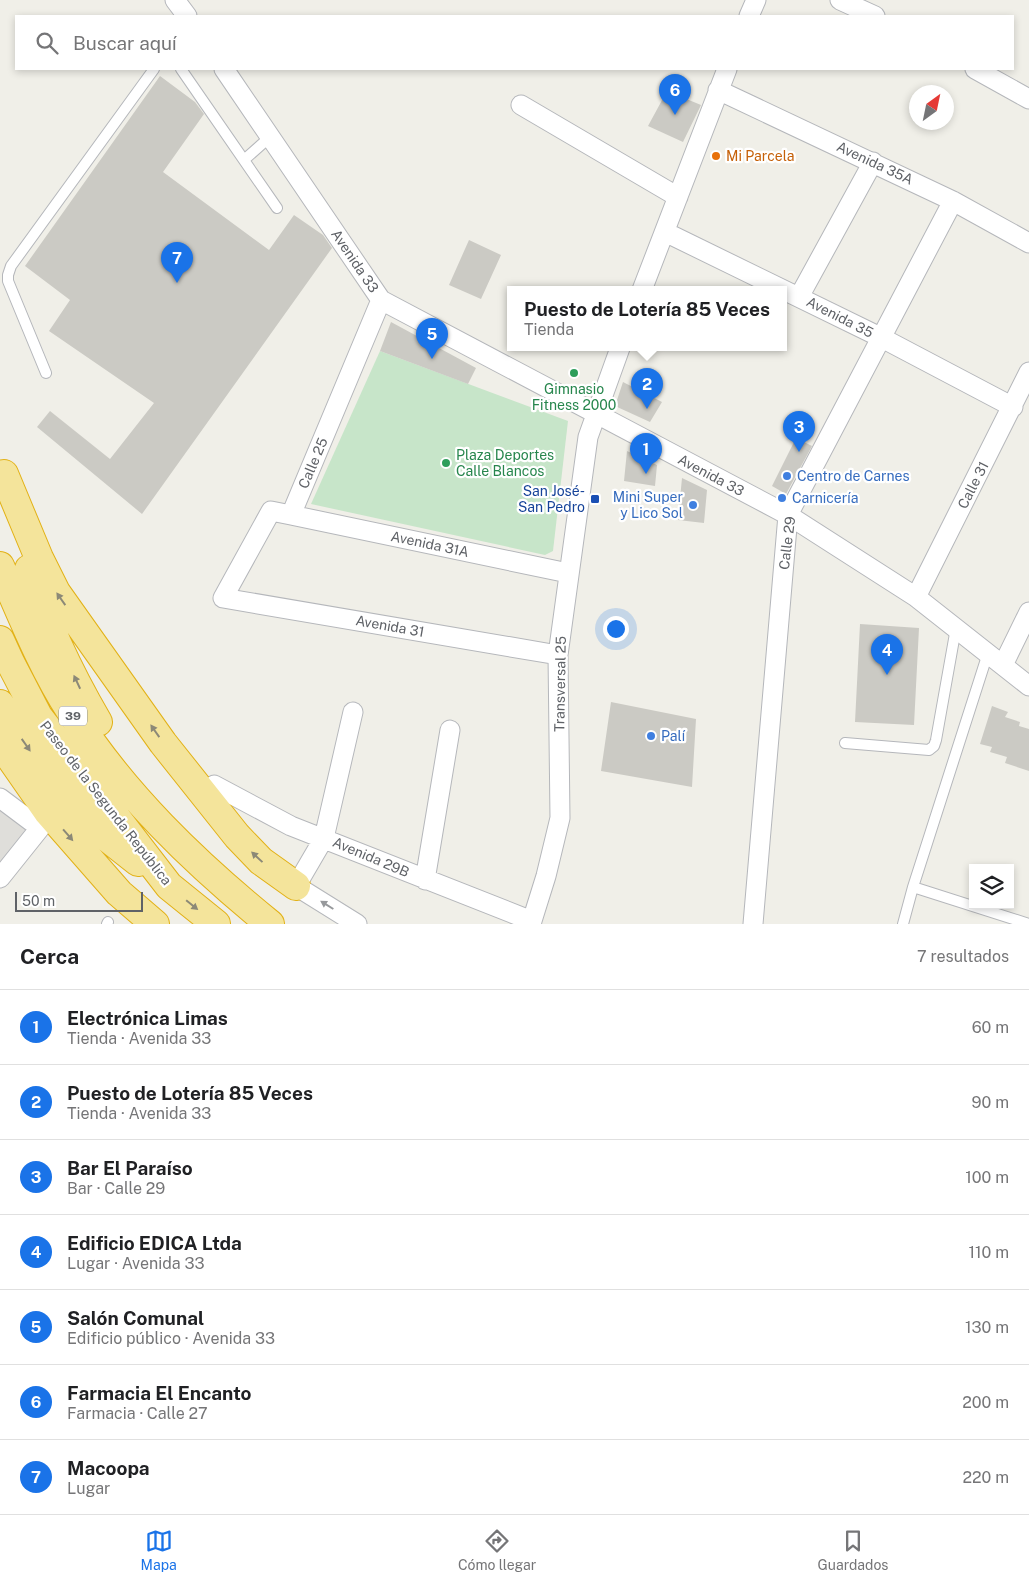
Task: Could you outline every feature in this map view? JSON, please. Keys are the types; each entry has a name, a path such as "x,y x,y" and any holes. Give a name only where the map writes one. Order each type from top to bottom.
{"highway":[{"path":"2,466 36,590 56,639 85,700 153,815"},
{"path":"2,466 39,558 56,592 152,727 236,836 261,861 296,886"},
{"name":"Paseo de la Segunda República","path":"0,566 40,658 71,712 104,759 153,815 206,870 270,924"},
{"name":"Paseo de la Segunda República","path":"0,640 38,716 169,886 216,924"},
{"path":"0,704 27,746 67,798 105,836 169,886"},
{"path":"0,738 7,752 48,812 119,893 154,924"}],"street":[{"path":"175,0 186,15"},
{"path":"749,15 756,0"},
{"path":"840,0 873,15"},
{"name":"Avenida 33","path":"225,70 381,300 788,515 916,597 1029,686"},
{"path":"644,286 727,70"},
{"path":"977,70 1029,99"},
{"name":"Avenida 35A","path":"718,90 953,200 1029,243"},
{"path":"521,105 678,197"},
{"path":"799,297 873,162"},
{"name":"Calle 29","path":"753,924 788,515 953,200"},
{"name":"Avenida 35","path":"664,232 776,286"},
{"name":"Avenida 35","path":"787,291 882,338 1012,407"},
{"name":"Calle 25","path":"291,515 381,300"},
{"name":"Transversal 25","path":"532,923 560,818 558,655 588,437 619,351"},
{"name":"Calle 31","path":"916,597 1029,372"},
{"name":"Avenida 31","path":"291,515 271,511 223,598 558,655"},
{"name":"Avenida 31A","path":"291,515 568,573"},
{"path":"1003,665 1029,612"},
{"path":"353,712 324,838 296,886 357,924"},
{"path":"425,880 450,730"},
{"name":"Avenida 29B","path":"214,785 291,826 532,923"},
{"path":"0,798 40,828 0,878"}],"lane":[{"path":"46,373 8,281 8,274 11,266 153,70"},
{"path":"182,70 277,208"},
{"path":"244,160 271,136"},
{"path":"845,743 930,750 934,746 956,628"},
{"path":"903,924 913,887 988,653"},
{"path":"913,887 1029,924"}],"shaded area":[{"path":"0,808 30,831 0,868"}],"green space":[{"name":"Plaza Deportes Calle Blancos","path":"380,351 568,421 553,551 545,555 311,504"}],"building":[{"path":"160,76 195,102 204,114 163,172 269,250 294,215 323,235 332,248 142,514 37,427 50,411 110,459 154,403 49,331 70,300 25,266"},
{"path":"667,91 701,105 683,142 648,126"},
{"path":"469,240 501,255 481,299 449,285"},
{"path":"391,322 476,368 468,384 380,351"},
{"path":"623,382 662,402 650,422 615,406"},
{"path":"796,438 812,446 786,494 772,486"},
{"path":"627,451 657,465 655,486 624,481"},
{"name":"Mini Super y Lico Sol","path":"682,478 707,490 704,523 678,520"},
{"path":"860,624 919,628 914,725 855,722"},
{"name":"Palí","path":"611,702 696,719 692,787 601,771"},
{"path":"992,706 1008,712 1005,717 1020,722 1019,726 1029,729 1029,771 1005,763 1007,757 990,752 992,747 980,744"}],"place":[{"name":"Farmacia El Encanto","path":"675,115"},
{"name":"Mi Parcela","path":"716,156"},
{"name":"Macoopa","path":"177,283"},
{"name":"Salón Comunal","path":"432,359"},
{"name":"Gimnasio Fitness 2000","path":"574,373"},
{"name":"Puesto de Lotería 85 Veces","path":"647,409"},
{"name":"Bar El Paraíso","path":"799,452"},
{"name":"Plaza Deportes Calle Blancos","path":"446,463"},
{"name":"Electrónica Limas","path":"646,474"},
{"name":"Centro de Carnes","path":"787,476"},
{"name":"Carnicería","path":"782,498"},
{"name":"San José- San Pedro","path":"595,499"},
{"name":"Mini Super y Lico Sol","path":"693,505"},
{"name":"Edificio EDICA Ltda","path":"887,675"},
{"name":"Palí","path":"651,736"}]}
